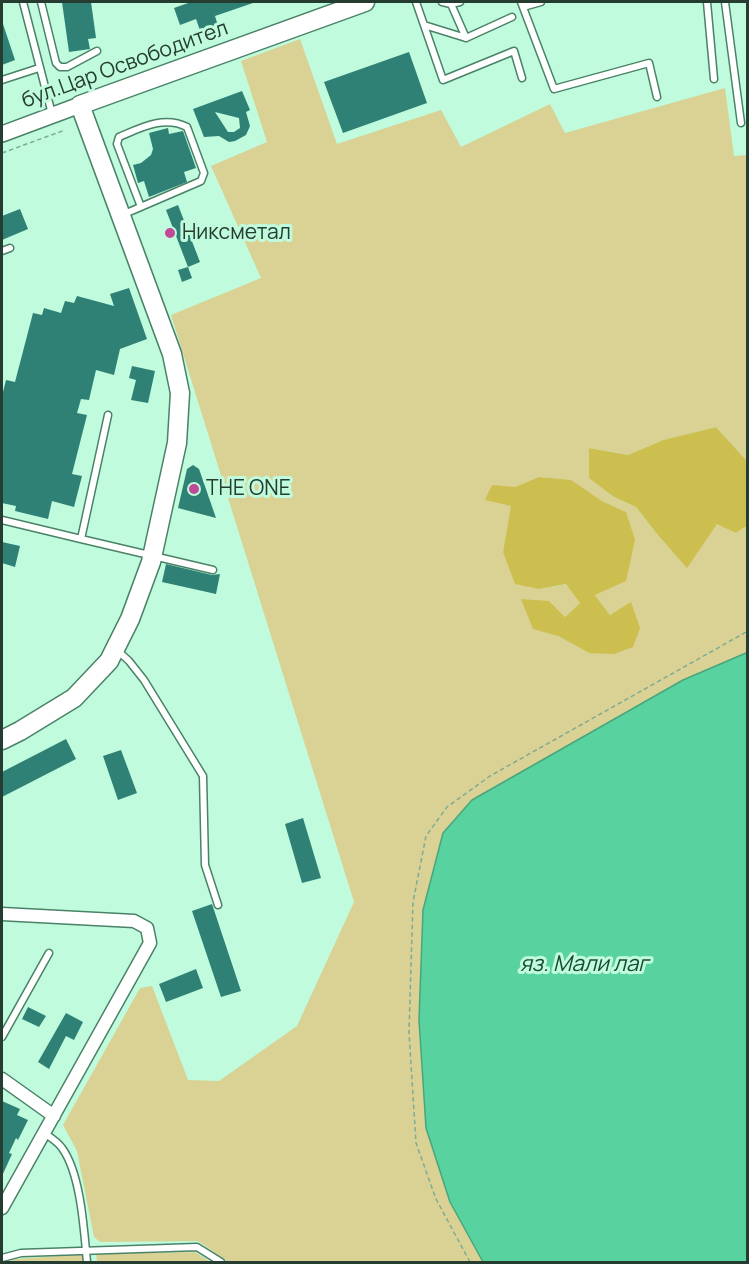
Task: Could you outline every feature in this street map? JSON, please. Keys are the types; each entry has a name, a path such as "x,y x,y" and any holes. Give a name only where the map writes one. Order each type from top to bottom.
{"main road":[{"name":"бул.Цар Освободител","path":"80,105 365,2"},
{"path":"2,740 75,698 109,661 130,619 153,555 177,443 180,393 172,354 80,105"}],"street":[{"name":"бул.Цар Освободител","path":"2,134 80,105"},
{"path":"2,914 134,921 147,927 150,943 54,1116 7,1187 2,1208"},
{"path":"2,1079 54,1116"}],"lane":[{"path":"23,2 52,115"},
{"path":"41,2 56,63 60,68 67,67 97,51"},
{"path":"416,2 443,80 514,51 522,78"},
{"path":"442,2 451,4 460,2"},
{"path":"541,2 522,4 554,89 649,63 657,97"},
{"path":"707,2 714,79"},
{"path":"725,2 741,123"},
{"path":"451,4 466,38"},
{"path":"424,25 466,38 512,17"},
{"path":"2,80 39,68"},
{"path":"737,97 747,96"},
{"path":"122,216 201,181 204,173 187,127 181,124 156,122 119,137 117,144 141,207"},
{"path":"2,251 10,248"},
{"path":"81,539 108,415"},
{"path":"2,520 213,570"},
{"path":"115,649 129,661 144,680 203,776 205,865 218,904"},
{"path":"2,1037 49,953"},
{"path":"44,1133 61,1146 74,1175 87,1263"},
{"path":"2,1258 21,1253 197,1247 221,1263"}],"path":[{"path":"2,153 65,130"},
{"path":"470,1263 436,1199 416,1143 409,1032 413,902 426,836 447,807 490,776 747,632"}],"shaded area":[{"path":"300,39 337,144 441,110 461,147 550,104 565,133 725,88 734,156 747,155 747,461 716,427 663,440 628,455 589,448 589,477 614,497 636,507 687,567 717,523 736,533 747,528 747,653 683,680 472,800 443,833 423,910 419,1020 426,1128 450,1202 483,1262 228,1262 198,1241 100,1242 94,1237 77,1151 63,1125 140,988 152,986 188,1080 219,1081 297,1026 354,902 171,315 261,278 211,166 267,142 241,61","holes":["540,477 571,481 602,501 626,512 595,595 610,615 631,603 589,653 558,636 533,628 565,617 580,603 567,584 539,589 503,552 515,487"]},
{"path":"716,427 747,461 747,528 736,533 717,524 687,568 636,507 614,497 589,478 589,448 628,455 663,440"},
{"path":"539,477 571,480 602,501 626,512 635,540 626,581 595,595 610,615 631,602 640,628 633,647 614,654 589,653 558,636 533,629 521,599 549,601 565,617 580,603 566,584 539,589 515,584 503,552 511,506 485,500 492,485 515,487"},
{"path":"195,1252 211,1262 97,1262 96,1254"},
{"path":"86,1254 85,1262 6,1262 16,1259"}],"water":[{"name":"яз. Мали лаг","path":"748,653 747,1262 483,1262 450,1202 426,1128 419,1020 423,910 443,833 472,800 683,680"}],"building":[{"path":"62,2 91,2 96,38 88,39 90,49 69,52"},
{"path":"191,2 253,3 215,16 219,29 202,36 196,19 180,25 174,8"},
{"path":"2,25 15,60 2,65"},
{"path":"409,52 427,103 343,133 324,82"},
{"path":"242,91 250,110 246,112 250,126 246,135 235,141 229,142 219,136 204,137 193,109","holes":["215,112 239,118 240,128 234,132 228,132"]},
{"path":"168,128 169,134 183,131 196,168 184,172 187,182 149,197 144,181 138,183 133,165 141,163 151,155 153,149 149,133"},
{"path":"178,205 200,262 188,267 166,210"},
{"path":"20,209 28,229 2,240 2,216"},
{"path":"188,267 192,278 182,282 178,270"},
{"path":"129,288 147,339 120,349 114,375 96,370 89,400 81,399 77,413 87,415 72,474 82,476 74,507 52,501 48,519 15,511 16,506 2,503 2,396 6,380 15,382 33,313 42,315 44,308 61,313 65,301 74,303 77,296 114,306 110,294"},
{"path":"132,366 155,371 148,403 131,400 136,380 129,378"},
{"name":"THE ONE","path":"193,465 199,469 216,518 178,508 187,469"},
{"path":"2,542 20,546 15,567 2,563"},
{"path":"166,564 212,575 220,574 216,594 162,582"},
{"path":"66,739 76,759 2,797 2,772"},
{"path":"121,750 137,793 118,800 103,756"},
{"path":"303,818 321,878 302,883 285,824"},
{"path":"212,904 241,991 221,997 192,911"},
{"path":"196,969 203,988 166,1002 159,984"},
{"path":"28,1007 46,1016 39,1027 22,1019"},
{"path":"66,1013 83,1022 74,1040 66,1036 49,1069 38,1062"},
{"path":"2,1101 20,1109 17,1115 28,1120 9,1153 12,1154 2,1176"}],"place":[{"name":"Никсметал","path":"170,233"},
{"name":"THE ONE","path":"194,489"}]}
